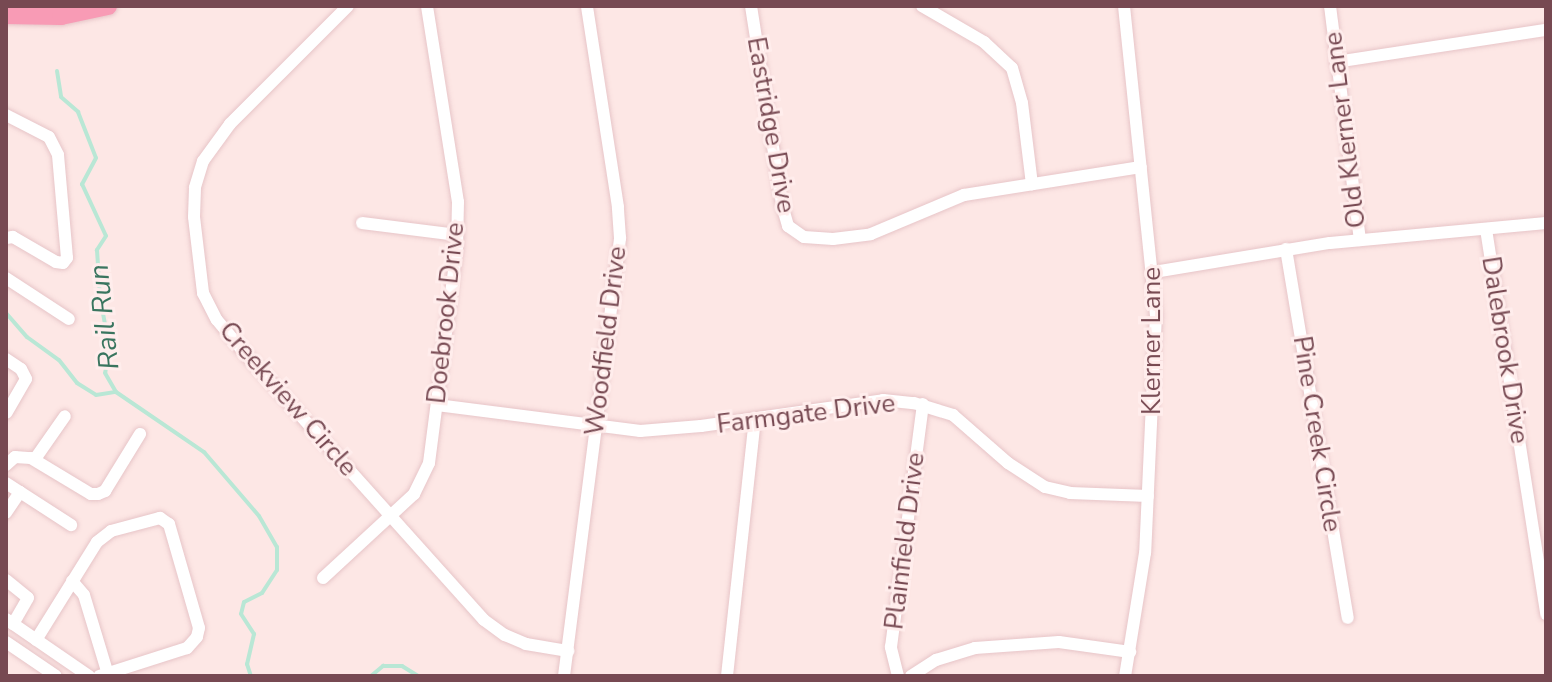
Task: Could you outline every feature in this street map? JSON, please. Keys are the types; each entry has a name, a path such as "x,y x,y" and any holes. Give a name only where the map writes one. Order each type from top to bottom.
{"highway":[{"path":"6,15 61,16 108,6"}],"street":[{"name":"Creekview Circle","path":"348,6 211,148 195,188 197,263 203,293 217,320 484,620 505,635 526,644 568,651"},
{"name":"Doebrook Drive","path":"323,578 414,494 426,475 457,235 454,171 427,6"},
{"name":"Woodfield Drive","path":"564,676 620,238 587,6"},
{"name":"Eastridge Drive","path":"751,6 782,205 788,226 795,233 812,240 871,234 964,195 1141,167"},
{"path":"922,6 984,42 1012,68 1022,103 1032,184"},
{"name":"Klerner Lane","path":"1124,6 1154,272 1155,381 1141,582 1125,676"},
{"name":"Old Klerner Lane","path":"1154,272 1286,249 1360,240 1330,6"},
{"path":"1336,62 1546,30"},
{"path":"6,115 49,137 58,155 67,258 63,263 56,262 13,237 6,238"},
{"path":"362,223 457,235"},
{"path":"1360,240 1546,223"},
{"name":"Dalebrook Drive","path":"1486,229 1546,614"},
{"name":"Pine Creek Circle","path":"1286,249 1348,618"},
{"path":"6,278 69,319"},
{"path":"6,359 21,369 26,379 6,413"},
{"name":"Farmgate Drive","path":"437,405 594,426 655,430 883,400 923,404 965,423 1008,463 1045,487 1070,493 1148,496"},
{"name":"Plainfield Drive","path":"898,676 891,647 923,404"},
{"path":"35,459 65,416"},
{"path":"727,676 755,419"},
{"path":"6,465 15,457 35,459 91,494 98,494 105,491 140,434"},
{"path":"6,483 71,525"},
{"path":"6,513 20,492"},
{"path":"36,640 72,581 97,542 111,531 160,518 169,524 199,628 197,637 187,648 103,674 84,595 72,581"},
{"path":"6,580 28,598 10,622 89,676"},
{"path":"6,642 56,676"},
{"path":"911,676 949,655 1003,645 1059,642 1130,652"}],"waterway":[{"name":"Rail Run","path":"57,71 61,97 78,112 96,158 82,184 106,236 97,250 100,297 109,346 105,373 116,392"},
{"path":"6,313 27,337 59,360 77,383 96,395 116,392 204,452 259,516 277,547 277,570 262,593 244,602 241,614 254,634 247,664 251,676"},
{"path":"371,676 383,666 402,666 418,676"}]}
